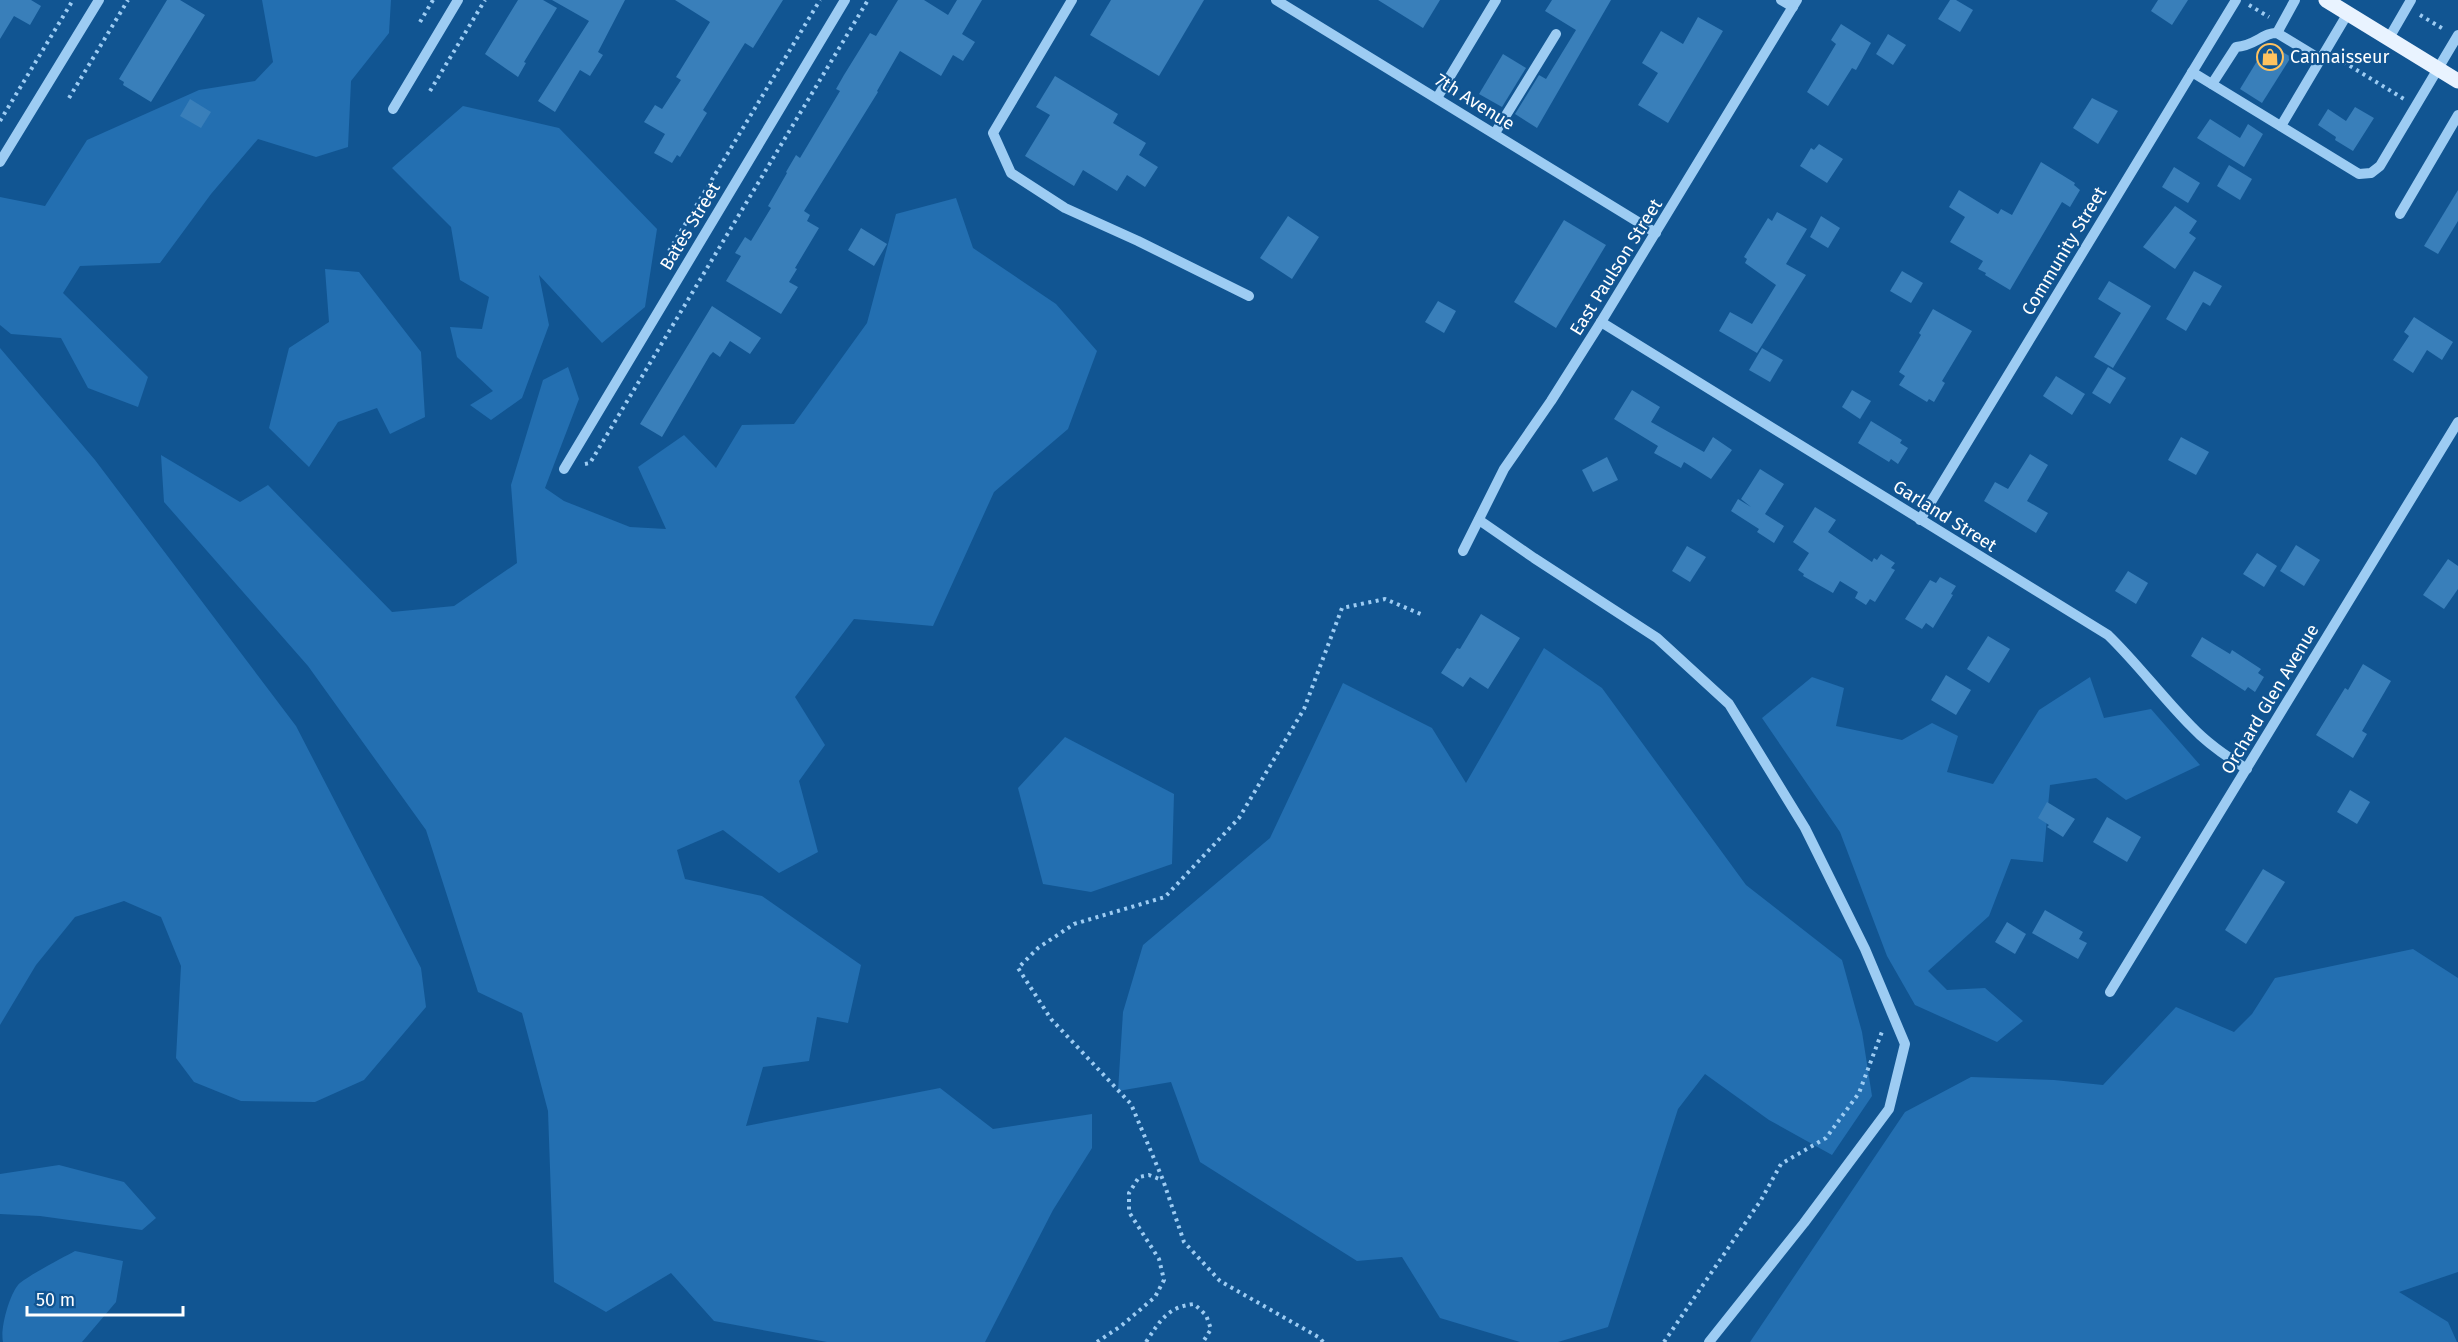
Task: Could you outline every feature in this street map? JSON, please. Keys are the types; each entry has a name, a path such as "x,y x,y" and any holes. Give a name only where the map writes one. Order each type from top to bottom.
{"main road":[{"path":"2338,5 2458,81"}],"street":[{"path":"0,162 99,0"},
{"path":"393,109 458,0"},
{"name":"Bates Street","path":"564,469 845,0"},
{"path":"1072,0 993,133 1011,173 1065,208 1249,296"},
{"name":"7th Avenue","path":"1276,0 1656,233"},
{"path":"1437,98 1496,0"},
{"path":"1781,0 1795,4"},
{"name":"Community Street","path":"1920,520 2236,0"},
{"path":"2211,84 2236,47 2249,46 2279,29 2295,0"},
{"path":"2389,38 2409,3"},
{"name":"East Paulson Street","path":"1463,551 1504,469 1601,322 1795,4"},
{"path":"2281,126 2323,55 2338,5"},
{"path":"2279,29 2323,55"},
{"path":"1495,134 1556,34"},
{"path":"2192,72 2359,174 2371,173 2380,166 2457,36"},
{"path":"2400,213 2458,115"},
{"name":"Garland Street","path":"1601,322 2108,635 2133,659 2192,727 2220,752 2247,769"},
{"name":"Orchard Glen Avenue","path":"2110,992 2458,422"},
{"path":"1479,520 1657,638 1729,704 1805,828 1865,949 1905,1044 1888,1109 1804,1223 1709,1342"}],"path":[{"path":"0,121 73,0"},
{"path":"69,98 128,0"},
{"path":"420,22 433,0"},
{"path":"430,91 485,0"},
{"path":"669,251 820,0"},
{"path":"564,469 590,464 868,0"},
{"path":"2241,0 2279,29"},
{"path":"2409,3 2457,36"},
{"path":"2323,55 2415,106"},
{"path":"1323,1342 1320,1338 1220,1281 1184,1242 1131,1104 1051,1019 1018,968 1038,948 1074,924 1165,897 1239,818 1304,709 1342,608 1385,600 1423,615"},
{"path":"1664,1342 1761,1200 1781,1164 1826,1138 1859,1093 1890,1009"},
{"path":"1097,1342 1121,1326 1155,1297 1164,1281 1159,1259 1129,1212 1129,1193 1139,1177 1149,1175 1162,1180"},
{"path":"1146,1342 1160,1320 1178,1306 1194,1304 1206,1315 1210,1329 1203,1342"}],"shaded area":[{"path":"262,0 391,0 389,33 351,81 348,147 316,157 258,139 211,194 160,263 80,266 63,293 148,377 138,407 88,388 61,338 11,334 0,325 0,197 45,206 87,140 199,90 255,81 273,62"},
{"path":"463,106 559,128 657,229 645,307 602,343 539,275 549,325 522,398 491,420 470,405 493,391 457,357 450,327 482,329 489,297 460,280 451,227 392,168"},
{"path":"956,198 973,248 1056,304 1097,351 1068,429 994,492 933,626 854,619 795,697 825,745 799,781 818,852 779,873 723,830 677,850 685,879 762,896 861,965 848,1023 817,1017 809,1061 763,1067 746,1126 940,1088 993,1129 1092,1114 1092,1148 1053,1210 985,1342 827,1342 714,1321 671,1273 606,1312 554,1282 548,1111 522,1013 478,992 426,830 308,666 164,502 161,455 240,502 268,485 392,612 454,606 517,563 511,485 543,380 568,367 579,399 545,488 564,501 630,527 666,529 638,467 684,435 716,468 742,425 794,424 867,323 896,214"},
{"path":"325,269 359,272 421,352 425,417 390,434 377,408 338,422 309,467 269,428 289,348 329,322"},
{"path":"0,348 95,460 296,726 421,968 426,1007 364,1080 315,1102 241,1101 194,1082 176,1058 181,966 161,917 124,901 75,917 36,965 0,1025"},
{"path":"1544,648 1602,688 1746,885 1842,960 1862,1032 1872,1096 1832,1155 1769,1120 1705,1074 1678,1109 1608,1327 1558,1342 1520,1342 1440,1318 1402,1257 1357,1261 1200,1162 1171,1082 1118,1091 1123,1012 1143,945 1270,838 1343,683 1432,728 1466,783"},
{"path":"1812,677 1844,688 1836,726 1902,740 1932,723 1958,736 1947,772 1993,784 2039,710 2090,677 2104,718 2151,709 2200,765 2126,800 2096,778 2050,785 2043,862 2011,859 1989,916 1928,971 1947,990 1985,988 2023,1021 1997,1042 1915,1005 1887,956 1840,832 1762,718"},
{"path":"1065,737 1174,794 1172,864 1091,892 1043,884 1018,788"},
{"path":"2413,949 2458,978 2458,1272 2399,1292 2448,1322 2457,1342 1750,1342 1905,1112 1971,1077 2054,1080 2103,1085 2176,1007 2234,1032 2252,1014 2275,978"},
{"path":"59,1165 124,1182 156,1218 142,1230 40,1216 0,1214 0,1174"},
{"path":"75,1251 123,1261 116,1302 82,1342 3,1342 6,1313 18,1285 36,1272"}],"building":[{"path":"0,0 31,0 41,6 30,25 14,16 0,39"},
{"path":"167,0 180,0 205,15 151,102 123,85 124,82 119,79"},
{"path":"518,0 543,0 557,8 524,62 526,63 518,77 485,54"},
{"path":"552,0 625,0 598,52 603,55 590,76 580,70 555,112 538,101 589,21"},
{"path":"675,0 783,0 753,48 745,43 703,110 707,113 680,157 677,155 672,163 654,153 665,134 644,122 655,105 662,109 681,80 676,77 710,22"},
{"path":"898,0 924,0 948,15 957,0 982,0 962,34 975,42 963,61 953,55 941,76 900,51 878,92 804,211 810,215 807,221 819,228 795,268 797,269 789,282 798,287 781,314 726,281 741,256 735,253 745,237 751,241 771,208 768,206 796,155 800,158 840,91 836,89 844,75 870,33 876,36"},
{"path":"1111,0 1204,0 1159,76 1090,35"},
{"path":"1378,0 1440,0 1423,28"},
{"path":"1552,0 1611,0 1537,128 1515,114 1539,75 1546,79 1576,30 1545,11"},
{"path":"1950,0 1956,0 1973,10 1960,32 1938,19"},
{"path":"2158,0 2188,0 2172,25 2151,11"},
{"path":"1698,17 1723,31 1668,123 1638,105 1658,73 1642,63 1661,31 1683,44"},
{"path":"1841,24 1871,43 1856,70 1852,68 1828,106 1807,92 1836,44 1831,40"},
{"path":"1888,34 1906,45 1893,65 1876,54"},
{"path":"2268,43 2291,57 2262,103 2240,89"},
{"path":"1503,54 1526,68 1502,107 1479,94"},
{"path":"1055,76 1118,114 1113,123 1146,143 1139,155 1158,167 1145,187 1127,175 1117,191 1083,170 1074,186 1025,156 1050,115 1036,107"},
{"path":"2092,98 2118,111 2098,144 2073,128"},
{"path":"190,99 211,112 201,128 180,116"},
{"path":"2355,107 2374,118 2353,151 2335,140 2336,137 2318,125 2328,109 2346,121"},
{"path":"2210,119 2240,138 2248,124 2263,134 2244,167 2197,138"},
{"path":"1819,144 1843,159 1827,183 1800,166 1811,148 1814,150"},
{"path":"2041,162 2075,183 2074,185 2080,190 2070,207 2062,202 2010,290 1978,269 1983,261 1950,242 1965,217 1949,207 1959,190 1998,214 2001,209 2012,215"},
{"path":"2229,165 2252,179 2240,200 2217,186"},
{"path":"2174,167 2200,183 2188,203 2162,187"},
{"path":"2458,190 2458,221 2438,254 2424,246"},
{"path":"2175,206 2197,221 2189,233 2196,238 2175,269 2143,247"},
{"path":"1777,212 1807,229 1786,264 1806,275 1757,353 1719,331 1730,312 1752,324 1776,285 1745,263 1747,259 1744,257 1768,218 1772,221"},
{"path":"1288,216 1319,237 1292,279 1260,258"},
{"path":"1821,216 1840,228 1828,248 1810,237"},
{"path":"1564,220 1606,245 1556,328 1514,302"},
{"path":"861,228 887,244 874,266 848,250"},
{"path":"1902,271 1923,283 1911,303 1890,291"},
{"path":"2194,271 2222,286 2210,306 2203,302 2186,331 2166,319"},
{"path":"2109,281 2151,306 2113,368 2094,357 2121,313 2098,299"},
{"path":"1438,301 1456,311 1444,333 1425,322"},
{"path":"712,306 761,338 750,354 730,341 720,357 713,352 710,355 662,437 640,424"},
{"path":"1933,309 1972,331 1942,381 1945,383 1934,402 1929,399 1927,402 1899,385 1905,376 1899,372"},
{"path":"2414,317 2453,342 2442,360 2427,350 2413,373 2393,360 2409,336 2404,332"},
{"path":"1762,348 1783,360 1770,382 1749,370"},
{"path":"2108,367 2126,378 2110,404 2092,393"},
{"path":"2056,376 2085,394 2072,415 2043,396"},
{"path":"1632,390 1660,407 1651,422 1704,452 1713,437 1732,450 1711,479 1684,462 1681,468 1654,453 1658,446 1614,419"},
{"path":"1852,390 1871,401 1860,419 1842,407"},
{"path":"1871,421 1902,440 1900,443 1908,448 1898,464 1891,459 1889,462 1858,443"},
{"path":"2181,437 2209,452 2196,475 2168,460"},
{"path":"2030,454 2048,465 2027,501 2048,513 2036,533 1984,501 1995,482 2008,489"},
{"path":"1607,457 1618,480 1593,492 1582,470"},
{"path":"1760,469 1784,484 1765,514 1784,526 1774,543 1757,532 1759,529 1731,511 1738,499 1751,507 1741,499"},
{"path":"1815,507 1836,520 1828,532 1872,562 1874,558 1877,560 1881,554 1895,563 1891,568 1895,570 1875,602 1870,599 1866,605 1855,598 1858,592 1840,581 1833,593 1803,576 1804,574 1798,570 1809,553 1793,542"},
{"path":"2296,545 2320,560 2304,586 2280,571"},
{"path":"1687,546 1706,557 1690,582 1672,571"},
{"path":"2257,553 2277,566 2264,587 2243,574"},
{"path":"2448,559 2458,566 2458,589 2444,609 2423,595"},
{"path":"2128,571 2148,583 2136,604 2115,591"},
{"path":"1940,577 1956,586 1951,594 1953,595 1933,628 1926,623 1922,629 1905,619 1930,580 1936,583"},
{"path":"1481,614 1520,638 1488,689 1470,677 1463,687 1441,673 1457,648 1460,649"},
{"path":"1988,636 2010,649 1989,683 1967,669"},
{"path":"2202,637 2230,654 2232,650 2261,669 2258,673 2264,677 2255,692 2248,687 2245,691 2191,656"},
{"path":"2363,664 2391,681 2362,731 2367,734 2353,758 2316,735 2345,688 2348,690"},
{"path":"1946,675 1971,690 1956,715 1931,700"},
{"path":"2350,790 2370,802 2357,824 2337,812"},
{"path":"2047,802 2075,819 2063,837 2038,818"},
{"path":"2107,817 2141,837 2127,862 2093,842"},
{"path":"2263,869 2285,882 2246,944 2225,930"},
{"path":"2045,910 2083,932 2079,939 2087,943 2078,959 2032,933"},
{"path":"2007,922 2026,934 2015,954 1995,942"}],"place":[{"name":"Cannaisseur","path":"2270,57"}]}
